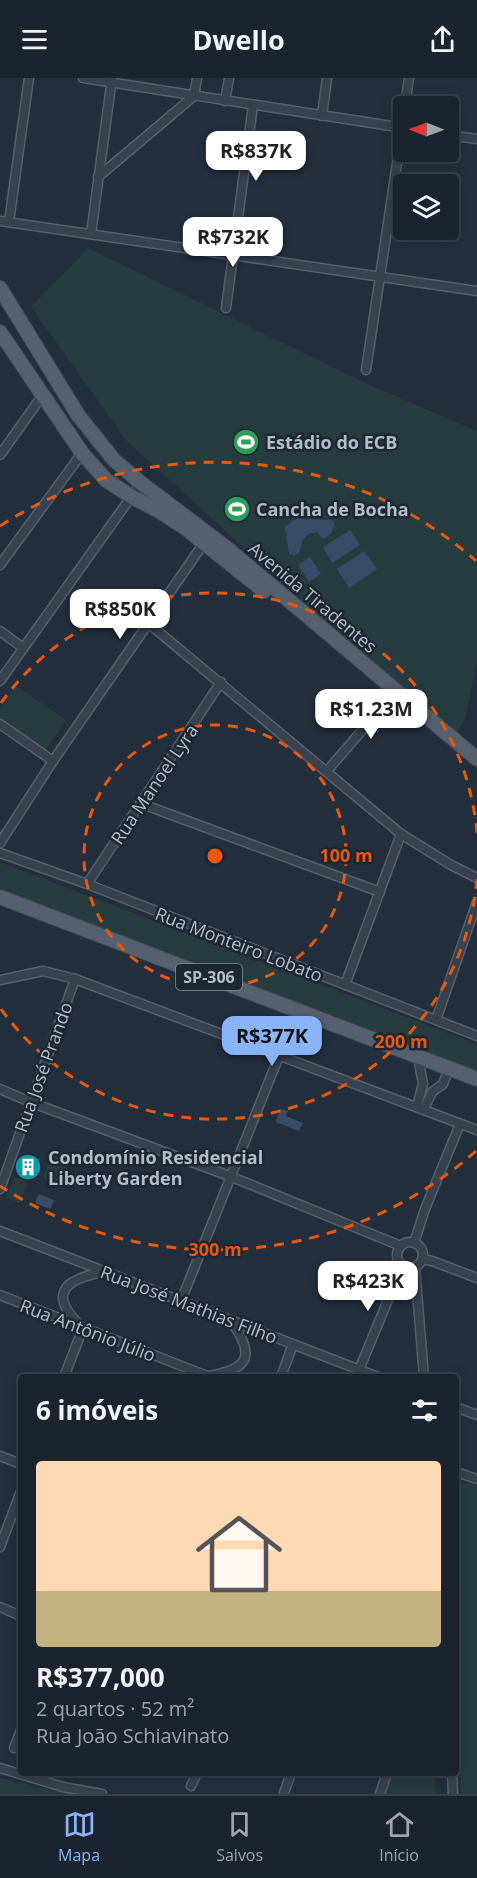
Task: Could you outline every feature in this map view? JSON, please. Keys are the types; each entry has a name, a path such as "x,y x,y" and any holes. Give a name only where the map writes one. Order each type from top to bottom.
{"main road":[{"name":"Avenida Tiradentes","path":"0,288 84,423 114,460 393,694 477,769"},
{"name":"Avenida Tiradentes","path":"1,336 82,453 106,480 207,539"},
{"name":"Avenida Tiradentes","path":"393,694 477,759"},
{"name":"SP-306","path":"0,897 477,1079"}],"street":[{"path":"28,78 4,222 477,291"},
{"path":"83,78 112,80 194,96 393,127"},
{"path":"98,177 194,96 197,78"},
{"path":"225,101 228,78"},
{"path":"322,116 327,78"},
{"path":"406,96 409,78"},
{"path":"91,234 112,80"},
{"path":"226,308 253,105"},
{"path":"459,137 477,139"},
{"path":"366,370 398,162"},
{"path":"0,455 42,396"},
{"path":"0,565 82,453"},
{"path":"0,681 141,483"},
{"path":"0,843 53,761 207,539"},
{"path":"148,623 401,834 477,878"},
{"path":"0,631 23,648"},
{"name":"Rua Manoel Lyra","path":"87,884 221,682"},
{"path":"327,771 393,694"},
{"path":"0,724 53,761"},
{"path":"142,804 380,892"},
{"path":"345,985 401,834"},
{"name":"Rua Monteiro Lobato","path":"0,853 87,884 477,1036"},
{"path":"436,1020 477,902"},
{"path":"0,980 43,971 75,979 477,1130"},
{"name":"Rua José Prando","path":"0,1189 75,979"},
{"path":"182,1301 279,1056"},
{"path":"418,1057 423,1084 421,1108"},
{"path":"421,1108 432,1092 443,1084 449,1069"},
{"path":"0,1089 232,1177 400,1247"},
{"path":"414,1243 424,1209 460,1124"},
{"name":"Rua José Mathias Filho","path":"0,1231 370,1374"},
{"path":"359,1370 402,1266 397,1255 400,1247 406,1243 414,1243 420,1248 423,1259"},
{"path":"402,1266 415,1267 423,1259"},
{"path":"423,1259 477,1278"},
{"path":"415,1267 424,1374"},
{"path":"65,1374 83,1328 69,1315 63,1304 66,1287 78,1277 104,1271"},
{"name":"Rua Antônio Júlio","path":"0,1295 201,1374"},
{"path":"221,1374 233,1371 241,1365 245,1355 245,1344 230,1320"},
{"path":"282,1374 294,1344"},
{"path":"459,1408 477,1415"},
{"path":"0,1456 18,1463"},
{"path":"459,1473 477,1479"},
{"path":"0,1546 18,1499"},
{"path":"0,1607 18,1615"},
{"path":"14,1748 18,1738"},
{"path":"0,1768 18,1774"},
{"path":"23,1776 62,1790 102,1794"},
{"path":"191,1786 196,1776"},
{"path":"284,1792 290,1776"},
{"path":"380,1794 386,1776"},
{"path":"452,1776 453,1794"}],"green space":[{"path":"88,248 361,381 477,431 477,662 465,719 457,733 348,643 126,440 31,307"},
{"path":"16,686 66,720 45,751 0,721 0,709"},
{"path":"0,862 477,1044 477,1077 0,892"},
{"path":"54,1149 71,1156 59,1184 43,1177"},
{"path":"14,1177 28,1182 20,1203 6,1198"},
{"path":"459,1481 477,1486 477,1794 461,1794 459,1764"},
{"path":"390,1776 435,1776 436,1794 383,1794"},
{"path":"0,1778 71,1794 0,1794"}],"water":[{"path":"297,518 331,520 334,521 334,527 323,539 317,532 308,534 303,540 299,553 289,554 285,527"},
{"path":"350,530 360,545 332,563 323,547"},
{"path":"364,551 377,569 349,588 337,569"},
{"path":"310,557 321,574 309,582 298,565"},
{"path":"280,1109 288,1111 286,1116 303,1123 299,1131 276,1122"},
{"path":"39,1194 54,1200 50,1209 35,1203"}],"place":[{"name":"Estádio do ECB","path":"246,442"},
{"name":"Cancha de Bocha","path":"237,509"},
{"name":"Condomínio Residencial Liberty Garden","path":"28,1167"}]}
